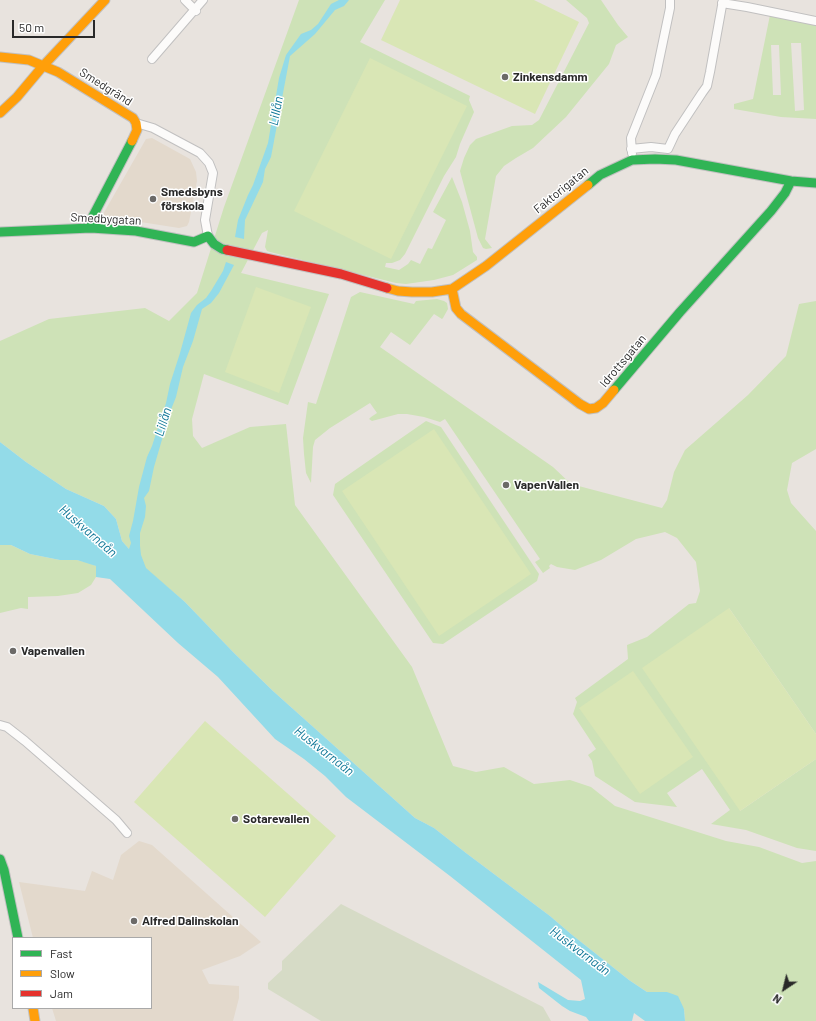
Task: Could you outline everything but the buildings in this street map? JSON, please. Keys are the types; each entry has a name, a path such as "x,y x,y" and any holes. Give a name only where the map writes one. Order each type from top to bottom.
{"street":[{"path":"0,113 17,97 43,66 105,0"},
{"path":"185,0 195,10"},
{"path":"152,59 203,0"},
{"path":"632,160 631,138 656,75 670,8 670,0"},
{"path":"631,149 651,147 668,149 675,134 707,86 722,2 816,21"},
{"name":"Smedgränd","path":"0,57 29,60 58,72 127,114 133,118 136,123 137,130 134,138 93,216 91,228"},
{"path":"136,123 153,128 200,153 209,163 213,173 205,220 208,236"},
{"name":"Faktorigatan","path":"208,236 214,244 222,250 341,274 398,290 432,292 452,289 486,266 600,175 632,160 676,160 791,181 816,183"},
{"name":"Idrottsgatan","path":"452,289 456,308 466,319 580,404 589,409 596,408 603,403 680,312 771,211 785,193 791,181"},
{"name":"Smedbygatan","path":"0,232 91,228 136,231 194,242 208,236"},
{"path":"0,725 7,727 25,741 116,820 127,833"},
{"path":"0,859 4,870 18,937"},
{"path":"33,1009 35,1021"}],"shaded area":[{"name":"Smedsbyns förskola","path":"152,138 190,159 196,172 197,181 187,226 179,228 102,216 146,139"},
{"name":"Alfred Dalinskolan","path":"139,841 152,845 261,942 240,956 202,970 209,984 239,986 239,998 233,1021 56,1021 52,1009 152,1009 152,937 33,937 19,882 85,891 92,871 113,880 121,855"}],"green space":[{"path":"299,0 385,0 360,42 470,96 469,100 474,112 456,157 444,176 405,254 400,260 392,263 386,263 385,267 399,270 411,260 420,264 428,248 432,249 446,220 433,212 452,177 462,202 470,231 473,252 477,257 477,260 453,275 434,280 406,284 396,283 267,251 265,247 268,230 262,233 241,273 329,294 288,405 204,374 192,419 193,436 202,448 250,427 286,424 295,505 412,667 453,766 476,772 504,767 534,784 570,780 591,787 615,806 726,841 759,847 802,863 816,861 816,1021 685,1021 684,1009 667,992 647,992 629,980 550,916 434,828 415,818 273,691 185,602 147,570 122,541 116,519 104,506 66,489 26,462 0,442 0,341 49,319 145,308 169,321 197,293 224,207"},
{"name":"Zinkensdamm","path":"400,0 534,0 579,22 535,114 381,40"},
{"path":"566,0 601,0 628,37 616,45 609,64 566,117 533,148 504,166 496,176 485,239 492,248 486,249 483,248 478,238 460,171 464,158 470,145 476,139 512,126 532,125 539,120 589,23 587,18"},
{"path":"770,15 816,24 816,119 781,117 734,109 734,104 753,99","holes":["791,43 801,43 804,110 795,111","771,45 779,45 781,95 773,95"]},
{"path":"370,58 467,106 391,259 294,211"},
{"path":"256,287 311,307 279,393 225,372"},
{"path":"360,292 414,304 416,301 437,299 447,303 448,309 443,318 442,319 434,314 410,345 391,332 380,347 553,467 571,484 662,508 667,500 674,472 685,450 748,395 786,356 799,304 816,301 816,449 792,463 787,490 791,503 816,531 816,734 729,608 740,811 816,759 816,851 797,848 746,830 711,824 730,810 702,769 667,793 677,807 635,802 595,776 592,761 588,755 596,749 573,714 577,702 575,698 628,659 627,645 647,637 689,604 696,603 700,591 696,562 677,538 665,532 636,539 601,560 575,570 557,567 551,564 549,566 550,568 543,573 535,562 540,559 445,419 440,422 424,417 398,414 372,421 369,419 377,413 370,403 330,428 315,440 313,447 311,483 306,473 303,438 308,402 316,404 351,297"},
{"path":"426,421 441,427 539,574 537,581 443,644 433,643 333,495 335,484"},
{"path":"434,429 531,574 439,636 342,491"},
{"path":"0,545 11,545 30,554 60,560 77,560 89,563 96,566 96,577 91,585 78,593 58,596 28,597 28,609 21,608 0,613"},
{"path":"729,608 816,734 816,759 740,811 642,668"},
{"path":"633,671 693,757 640,794 579,708"},
{"name":"Sotarevallen","path":"205,721 336,836 265,917 134,802"},
{"path":"341,904 543,1007 551,1021 321,1021 268,989 268,983 282,970 282,961"}],"water":[{"name":"Lillån","path":"339,0 349,0 344,6 335,10 315,34 290,56 271,157 265,169 263,182 245,220 244,239 235,237 238,220 253,185 268,143 279,78 286,55 301,34 311,30 318,24 331,4"},
{"path":"226,262 234,265 219,293 211,303 202,309 193,341 183,367 176,397 170,412 154,467 149,491 144,498 146,506 145,517 140,533 140,546 141,555 146,568 185,602 273,691 415,818 434,828 550,916 629,980 647,992 667,992 678,996 684,1009 685,1021 645,1021 634,1013 632,1021 589,1021 586,1017 570,1011 562,1006 539,988 538,982 568,1000 580,1001 585,999 581,980 450,876 346,797 325,776 304,759 275,739 218,677 178,643 110,579 96,577 96,566 77,560 60,560 30,554 11,545 0,545 0,442 26,462 66,489 104,506 116,519 122,541 129,549 131,543 129,536 139,487 147,457 166,403 170,384 191,313 211,291 223,271"}],"traffic: fast":[{"path":"91,228 93,216 132,141"},
{"path":"588,185 600,175 632,160 655,159 676,160 791,181 816,183"},
{"path":"614,390 680,312 771,211 785,193 791,181"},
{"path":"0,232 91,228 136,231 194,242 208,236 214,244 227,250"},
{"path":"0,859 4,870 18,937"}],"traffic: slow":[{"path":"0,113 17,97 43,66 105,0"},
{"path":"0,57 29,60 58,72 133,118 136,123 137,130 132,141"},
{"path":"387,288 398,291 412,292 432,292 452,289 486,266 588,185"},
{"path":"452,289 456,308 461,314 580,404 589,409 596,408 603,403 614,390"},
{"path":"33,1009 35,1021"}],"traffic: jam":[{"path":"227,250 341,274 387,288"}],"place":[{"name":"Zinkensdamm","path":"505,77"},
{"name":"Smedsbyns förskola","path":"153,199"},
{"name":"VapenVallen","path":"506,485"},
{"name":"Vapenvallen","path":"13,651"},
{"name":"Sotarevallen","path":"235,819"},
{"name":"Alfred Dalinskolan","path":"134,921"}],"water label":[{"name":"Huskvarnaån","path":"88,531"},
{"name":"Huskvarnaån","path":"324,751"},
{"name":"Huskvarnaån","path":"580,951"}]}
